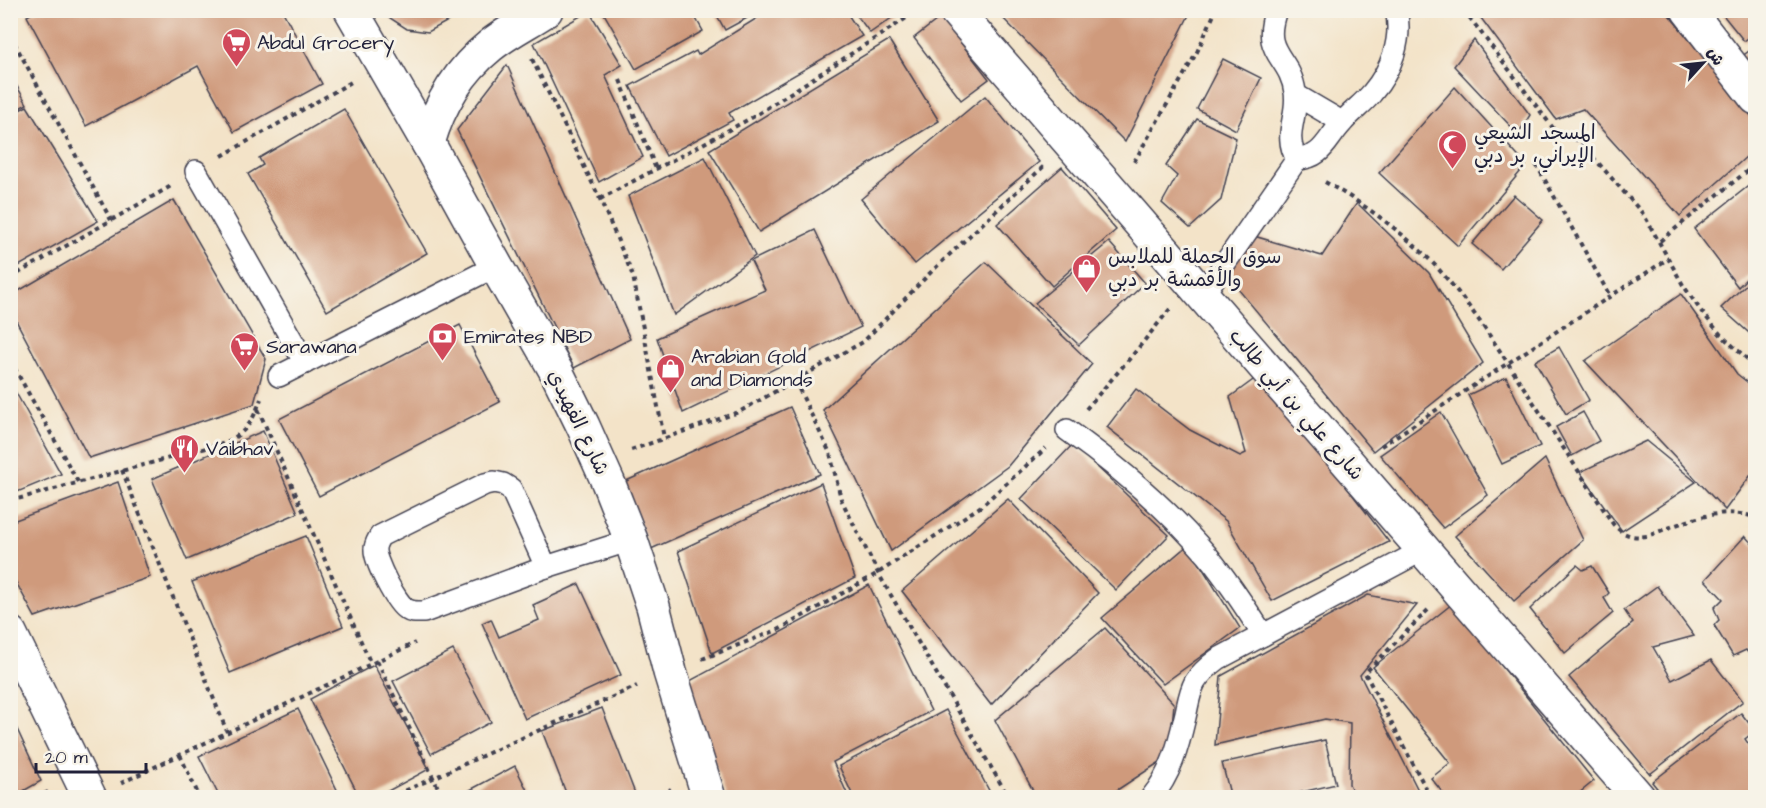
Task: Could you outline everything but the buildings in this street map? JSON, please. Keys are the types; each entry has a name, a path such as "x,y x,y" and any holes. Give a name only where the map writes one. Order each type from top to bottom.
{"street":[{"name":"شارع الفهيدي","path":"351,10 556,371 599,461 631,540 653,606 670,672 709,798"},
{"path":"428,143 451,89 470,64 492,45 546,10"},
{"name":"شارع علي بن أبي طالب","path":"954,10 1639,798"},
{"path":"1688,10 1755,98"},
{"path":"10,633 90,798"}],"lane":[{"path":"1276,10 1270,36 1273,47 1294,83 1296,95 1289,140 1295,161"},
{"path":"1197,288 1295,161 1315,155 1342,122 1373,93 1394,55 1399,29 1396,10"},
{"path":"1296,95 1342,122"},
{"path":"196,171 305,363"},
{"path":"279,376 495,266"},
{"path":"1067,430 1106,458 1177,521 1209,557 1263,635"},
{"path":"546,567 511,489 504,484 494,482 485,484 387,531 376,542 375,550 376,558 397,600 408,611 416,613 631,540"},
{"path":"1151,798 1171,768 1178,748 1189,697 1195,682 1206,668 1218,659 1423,550"}],"path":[{"path":"600,199 753,117 919,10"},
{"path":"1115,193 1197,52 1216,10"},
{"path":"1464,10 1553,128 1579,141 1644,215 1683,285 1701,311 1721,335 1755,368"},
{"path":"517,29 600,199 633,276 664,438"},
{"path":"10,35 111,220"},
{"path":"620,80 656,169"},
{"path":"599,461 739,412 863,342 932,271 1051,160"},
{"path":"1295,161 1399,232 1459,293 1619,531 1628,536 1638,537 1718,513 1735,513 1755,517"},
{"path":"1536,164 1610,296"},
{"path":"1660,242 1755,164"},
{"path":"1350,466 1669,258"},
{"path":"389,798 670,672 780,630 878,573 980,507 1067,430 1131,357 1197,288"},
{"path":"10,360 78,482"},
{"path":"795,381 830,453 841,499 878,573 1009,798"},
{"path":"10,501 225,442 247,428 258,408 371,664"},
{"path":"122,470 227,732"},
{"path":"1430,608 1365,674 1431,798"},
{"path":"121,783 419,641"},
{"path":"377,661 443,798"},
{"path":"180,755 200,798"}],"place":[{"name":"Abdul Grocery","path":"236,68"},
{"name":"المسجد الشيعي الإيراني، بر دبي","path":"1453,170"},
{"name":"سوق الجملة للملابس والأقمشة بر دبي","path":"1087,294"},
{"name":"Emirates NBD","path":"443,362"},
{"name":"Sarawana","path":"245,372"},
{"name":"Arabian Gold and Diamonds","path":"670,394"},
{"name":"Vaibhav","path":"185,474"}]}
